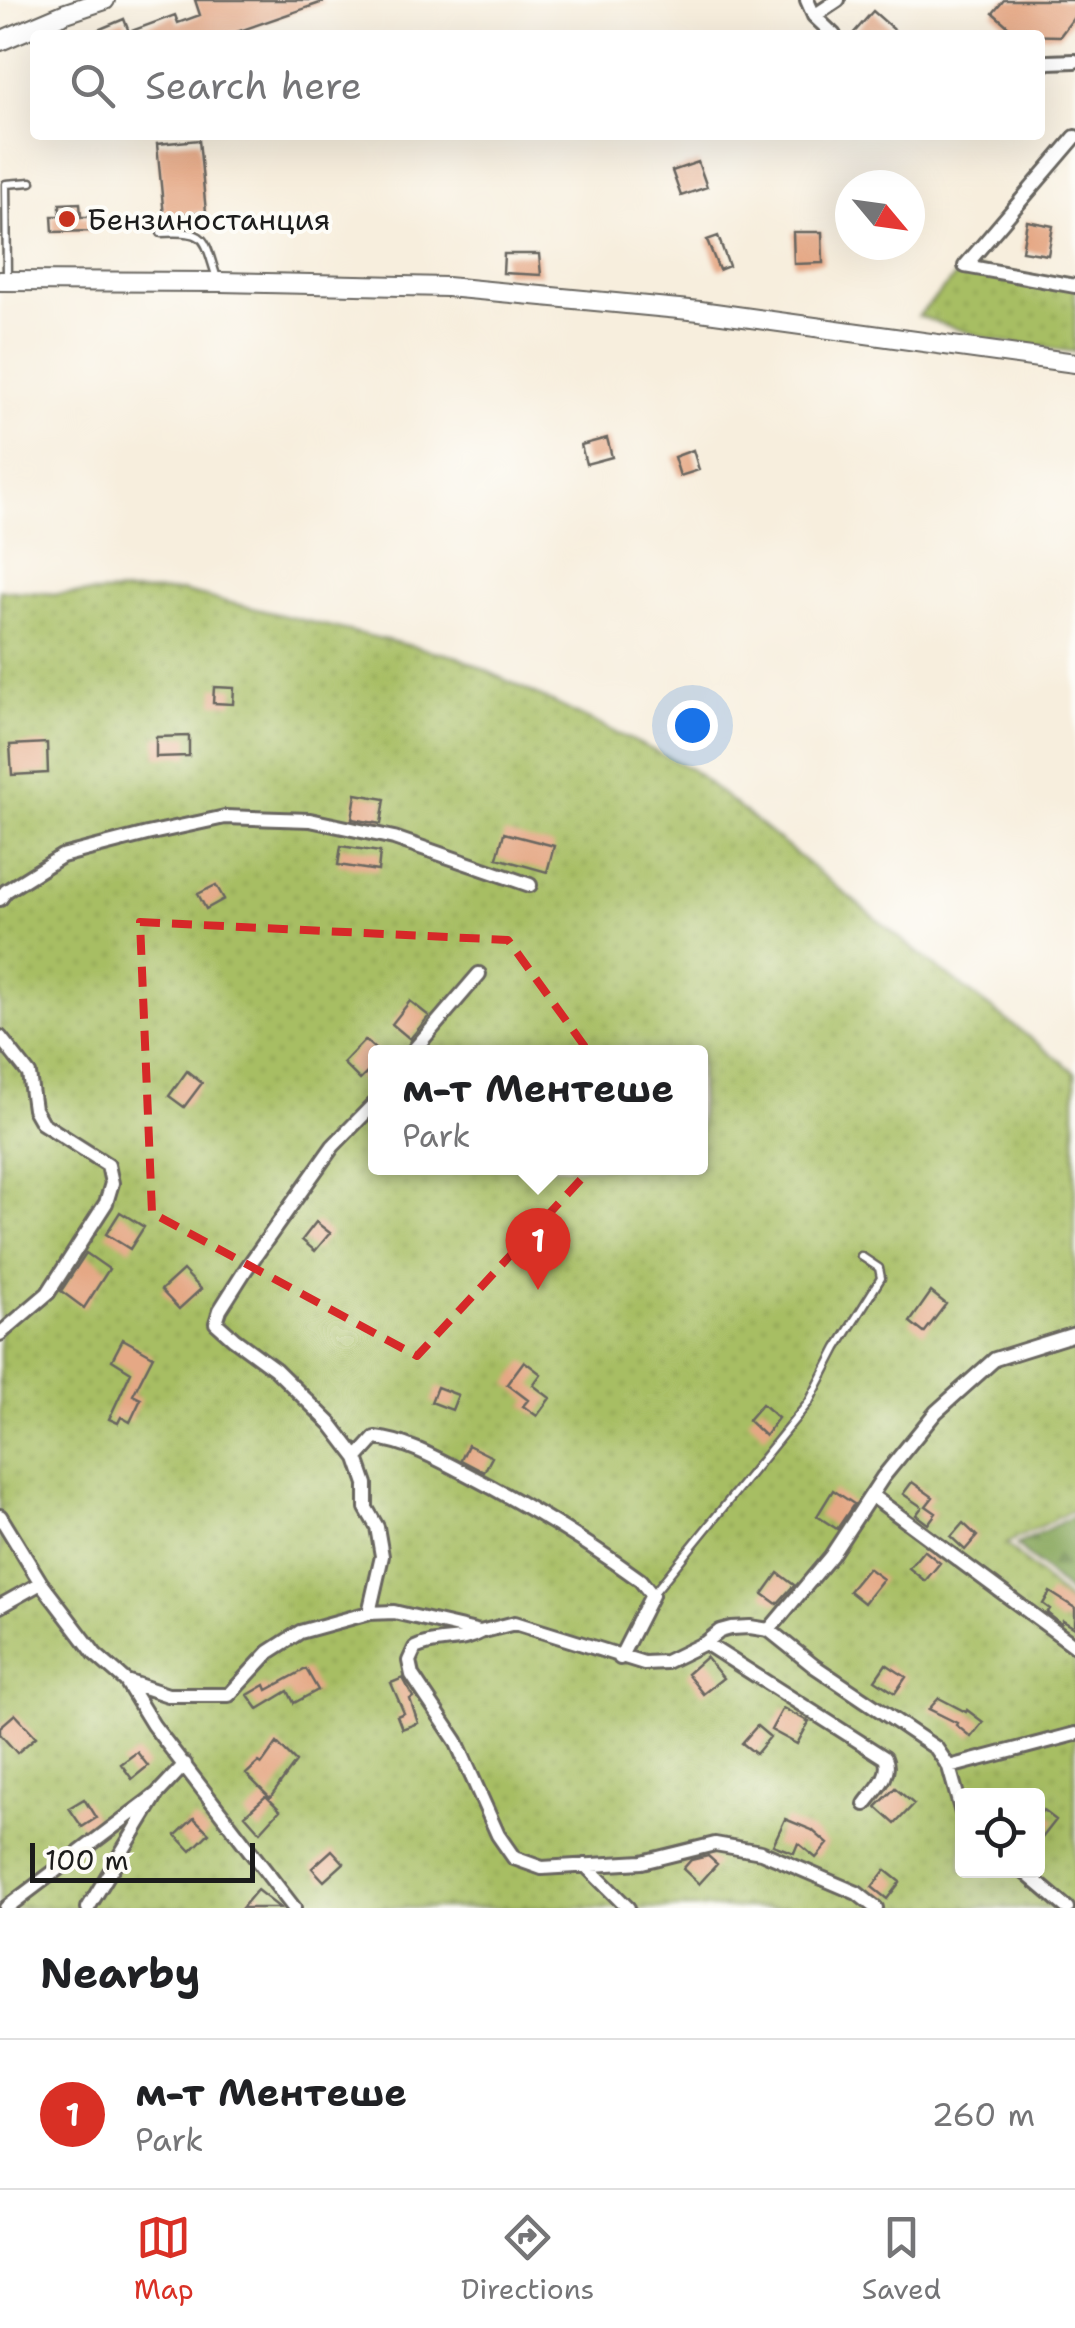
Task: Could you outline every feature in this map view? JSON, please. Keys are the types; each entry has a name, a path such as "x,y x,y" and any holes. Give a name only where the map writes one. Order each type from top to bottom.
{"main road":[{"path":"0,41 105,0"},
{"path":"4,281 466,288 700,312 1075,364"}],"street":[{"path":"807,0 814,16 829,30"},
{"path":"814,16 838,0"},
{"path":"1045,64 1075,61"},
{"path":"1075,137 965,266 1075,286"},
{"path":"0,899 6,891 62,856 225,817 310,820 394,838 530,885"},
{"path":"418,1045 479,974"},
{"path":"0,1038 29,1074 34,1109 42,1124 108,1165 112,1183 106,1204 48,1293 0,1334"},
{"path":"368,1110 333,1146 246,1268 216,1323 275,1369 330,1424 357,1458 366,1484 366,1508 377,1528 382,1556 369,1613"},
{"path":"769,1630 831,1556 883,1477 936,1412 995,1359 1075,1334"},
{"path":"357,1458 375,1438 391,1439 433,1456 493,1487 640,1580 652,1595 620,1658"},
{"path":"871,1495 1075,1646"},
{"path":"1,1518 41,1583 96,1654 126,1680 153,1725 294,1908"},
{"path":"0,1606 41,1583"},
{"path":"126,1680 168,1695 228,1696 269,1652 300,1632 369,1613 394,1612 480,1632"},
{"path":"876,1908 856,1893 760,1852 715,1844 642,1862 542,1868 514,1858 498,1835 456,1741 412,1675 409,1661 415,1648 428,1641 470,1638 514,1623 620,1658 666,1662 706,1644 720,1631 750,1627 769,1630 814,1666 936,1748 949,1766 955,1788"},
{"path":"706,1644 885,1758 888,1772 865,1804"},
{"path":"949,1766 1075,1734"},
{"path":"6,1908 156,1794 185,1764"},
{"path":"88,1908 156,1794"},
{"path":"585,1865 628,1908"},
{"path":"1032,1878 1068,1908"}],"lane":[{"path":"4,281 6,184 31,182"},
{"path":"161,233 198,234 219,282"},
{"path":"652,1595 809,1402 881,1278 879,1268 861,1256"}],"highlighted area":[{"path":"140,922 508,940 637,1119 417,1356 152,1213"}],"green space":[{"path":"965,266 1075,286 1075,352 991,340 918,316"},
{"path":"0,590 57,594 181,591 458,657 690,768 917,952 1075,1072 1075,1509 1006,1544 1075,1607 1075,1908 0,1908"},
{"path":"1075,1515 1075,1598 1016,1545"}],"building":[{"path":"195,0 323,0 242,30 134,30 175,15 178,23 200,15"},
{"path":"1004,0 1075,0 1075,16 1060,36 1045,36 1045,30 1012,30 993,13"},
{"path":"873,11 894,30 856,30"},
{"path":"124,19 128,30 98,30"},
{"path":"199,140 206,212 164,216 157,144"},
{"path":"698,162 707,187 681,196 672,171"},
{"path":"80,203 81,217 93,217 93,231 53,232 52,216 60,216 60,204"},
{"path":"1027,221 1053,226 1048,255 1022,251"},
{"path":"793,232 822,232 823,263 794,264"},
{"path":"718,236 729,266 719,270 707,240"},
{"path":"504,254 539,254 541,275 503,273"},
{"path":"607,438 612,457 586,464 581,445"},
{"path":"693,450 699,470 680,476 674,457"},
{"path":"214,687 234,688 233,704 213,703"},
{"path":"189,736 189,756 156,757 156,737"},
{"path":"47,743 48,773 12,775 10,745"},
{"path":"356,794 385,799 381,824 352,819"},
{"path":"504,833 554,846 547,872 497,858"},
{"path":"341,846 380,852 378,871 338,865"},
{"path":"216,885 224,899 206,909 198,894"},
{"path":"410,1001 429,1016 410,1039 392,1024"},
{"path":"365,1040 370,1045 368,1072 360,1080 343,1063"},
{"path":"187,1071 202,1083 184,1107 169,1096"},
{"path":"120,1212 144,1227 130,1249 106,1234"},
{"path":"316,1222 330,1233 315,1251 302,1240"},
{"path":"86,1253 109,1269 84,1308 61,1291"},
{"path":"183,1270 201,1289 179,1309 161,1290"},
{"path":"931,1292 946,1304 924,1333 910,1322"},
{"path":"123,1339 153,1356 133,1395 141,1399 130,1422 121,1417 118,1423 109,1419 131,1372 112,1360"},
{"path":"524,1361 541,1374 533,1385 550,1398 537,1416 523,1406 528,1400 507,1384"},
{"path":"437,1387 458,1395 452,1410 431,1402"},
{"path":"762,1404 778,1418 765,1436 748,1420"},
{"path":"468,1445 492,1457 484,1472 461,1460"},
{"path":"912,1482 933,1497 926,1506 936,1513 928,1524 916,1515 922,1507 903,1494"},
{"path":"833,1490 854,1504 837,1529 817,1516"},
{"path":"963,1523 977,1536 965,1550 951,1537"},
{"path":"924,1550 940,1563 925,1581 909,1568"},
{"path":"868,1568 883,1579 864,1603 849,1591"},
{"path":"778,1573 794,1585 777,1604 763,1594"},
{"path":"1050,1592 1075,1608 1075,1628 1063,1621 1061,1624 1047,1613 1050,1609 1043,1604"},
{"path":"706,1657 723,1678 703,1694 687,1674"},
{"path":"886,1664 906,1677 895,1693 875,1680"},
{"path":"306,1669 318,1690 294,1703 288,1691 258,1709 248,1695 265,1685 267,1690"},
{"path":"403,1678 413,1697 410,1699 418,1723 402,1729 397,1716 404,1713 391,1683"},
{"path":"939,1698 983,1722 971,1737 957,1723 929,1709"},
{"path":"783,1708 809,1722 797,1744 771,1730"},
{"path":"15,1714 36,1737 17,1753 0,1734 0,1727"},
{"path":"757,1726 770,1737 756,1754 742,1743"},
{"path":"277,1743 296,1762 270,1798 246,1774 259,1762 262,1764"},
{"path":"137,1752 148,1766 132,1779 121,1764"},
{"path":"895,1788 914,1804 895,1824 876,1807"},
{"path":"266,1796 280,1810 260,1832 245,1815"},
{"path":"84,1799 96,1818 82,1827 69,1808"},
{"path":"1045,1812 1056,1820 1045,1834"},
{"path":"194,1818 209,1833 191,1851 176,1835"},
{"path":"785,1819 812,1830 828,1844 816,1858 798,1843 794,1853 773,1845"},
{"path":"332,1850 344,1863 324,1881 312,1868"},
{"path":"708,1856 717,1864 699,1884 683,1869 691,1860"},
{"path":"885,1870 900,1882 887,1899 872,1887"},
{"path":"257,1890 280,1908 242,1908"}],"place":[{"name":"Бензиностанция","path":"67,219"},
{"name":"м-т Ментeше","path":"538,1290"}]}
